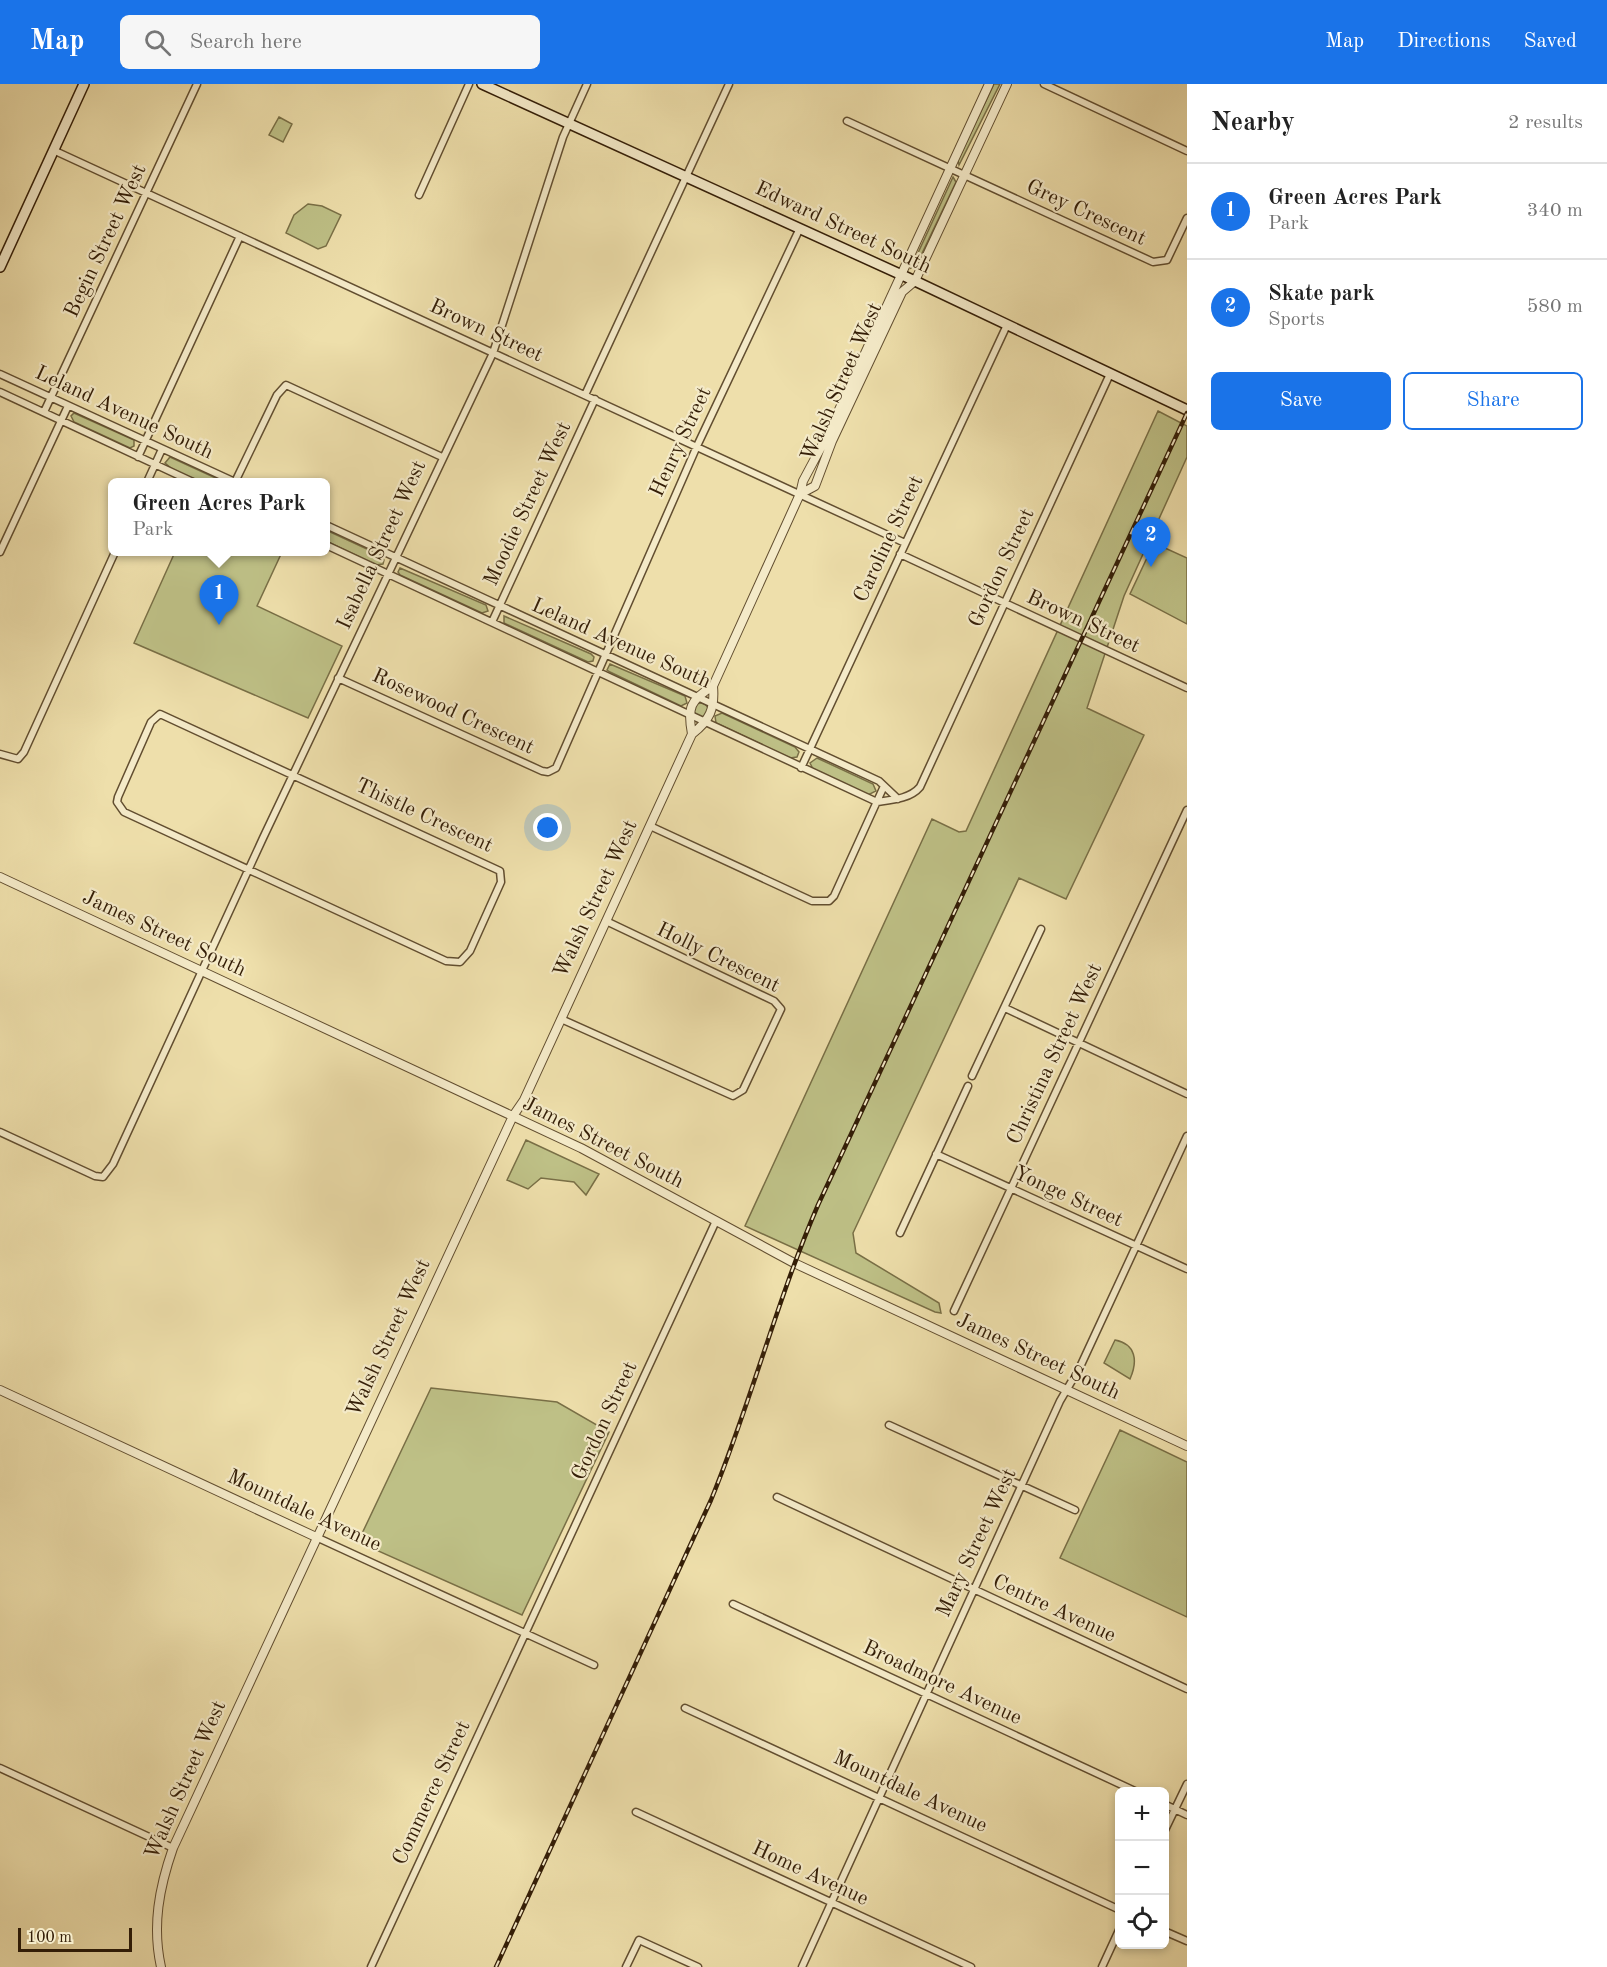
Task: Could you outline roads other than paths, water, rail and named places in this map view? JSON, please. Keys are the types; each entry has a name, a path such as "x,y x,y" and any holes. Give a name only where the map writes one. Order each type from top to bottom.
{"main road":[{"path":"0,267 84,84"},
{"name":"Edward Street South","path":"482,84 915,281 1187,410"}],"street":[{"name":"Begin Street West","path":"44,412 197,84"},
{"path":"418,195 469,84"},
{"name":"Isabella Street West","path":"0,1132 95,1176 103,1177 113,1164 248,870 492,353 568,124 587,84"},
{"path":"585,394 729,84"},
{"name":"Walsh Street West","path":"161,1967 156,1922 159,1894 173,1848 513,1116 524,1100 692,735 707,723 715,705 713,686 800,494 803,481 826,438 989,84"},
{"name":"Walsh Street West","path":"800,494 815,486 832,441 902,292 915,281 1007,84"},
{"path":"1044,84 1187,151"},
{"name":"Grey Crescent","path":"847,121 1153,262 1167,260 1187,218"},
{"name":"Brown Street","path":"53,150 905,543"},
{"name":"Henry Street","path":"600,672 604,655 697,446 800,228"},
{"path":"138,457 240,236"},
{"name":"Caroline Street","path":"801,768 1007,325"},
{"name":"Leland Avenue South","path":"0,374 224,478"},
{"name":"Gordon Street","path":"898,799 917,791 924,777 1110,374"},
{"path":"237,478 277,395 286,385 442,457"},
{"name":"Leland Avenue South","path":"0,392 182,478"},
{"name":"Moodie Street West","path":"492,622 595,399"},
{"path":"0,552 68,406"},
{"path":"149,478 162,449"},
{"name":"Leland Avenue South","path":"330,527 809,749 884,786 898,799"},
{"name":"Leland Avenue South","path":"330,547 877,802"},
{"name":"Brown Street","path":"900,554 1187,688"},
{"path":"0,754 14,760 24,752 113,556"},
{"name":"Rosewood Crescent","path":"338,678 548,772 556,768 600,672"},
{"path":"692,735 688,714 696,696 713,686"},
{"path":"248,870 119,807 118,797 151,722 156,716 166,714 294,774"},
{"name":"Thistle Crescent","path":"248,870 446,961 460,962 470,951 501,882 500,871 294,774"},
{"path":"650,826 812,901 829,901 834,896 884,786"},
{"path":"877,802 898,799"},
{"name":"Christina Street West","path":"954,1311 1187,810"},
{"name":"James Street South","path":"0,877 513,1116 614,1165 715,1223 801,1266 1187,1446"},
{"name":"Holly Crescent","path":"561,1019 733,1096 742,1090 781,1009 774,1000 606,921"},
{"path":"972,1076 1041,930"},
{"path":"1005,1008 1187,1094"},
{"path":"900,1233 968,1086"},
{"name":"Mary Street West","path":"802,1967 1066,1389 1080,1367 1187,1136"},
{"name":"Yonge Street","path":"936,1154 1187,1269"},
{"name":"Gordon Street","path":"524,1634 715,1223"},
{"name":"Mountdale Avenue","path":"0,1390 594,1665"},
{"path":"889,1425 1075,1510"},
{"name":"Centre Avenue","path":"777,1497 1187,1689"},
{"name":"Broadmore Avenue","path":"733,1604 1128,1787"},
{"name":"Commerce Street","path":"371,1967 524,1634"},
{"name":"Mountdale Avenue","path":"685,1708 1115,1908"},
{"path":"0,1768 173,1848"},
{"path":"1169,1822 1187,1784"},
{"path":"1169,1806 1187,1815"},
{"name":"Home Avenue","path":"636,1812 971,1967"},
{"path":"1169,1933 1187,1941"},
{"path":"1102,1967 1115,1937"},
{"path":"626,1967 639,1940 698,1967"}],"railway":[{"path":"496,1967 711,1500 739,1427 789,1278 818,1205 1187,413"}],"place":[{"name":"Skate park","path":"1151,567"},
{"name":"Green Acres Park","path":"219,625"}]}
